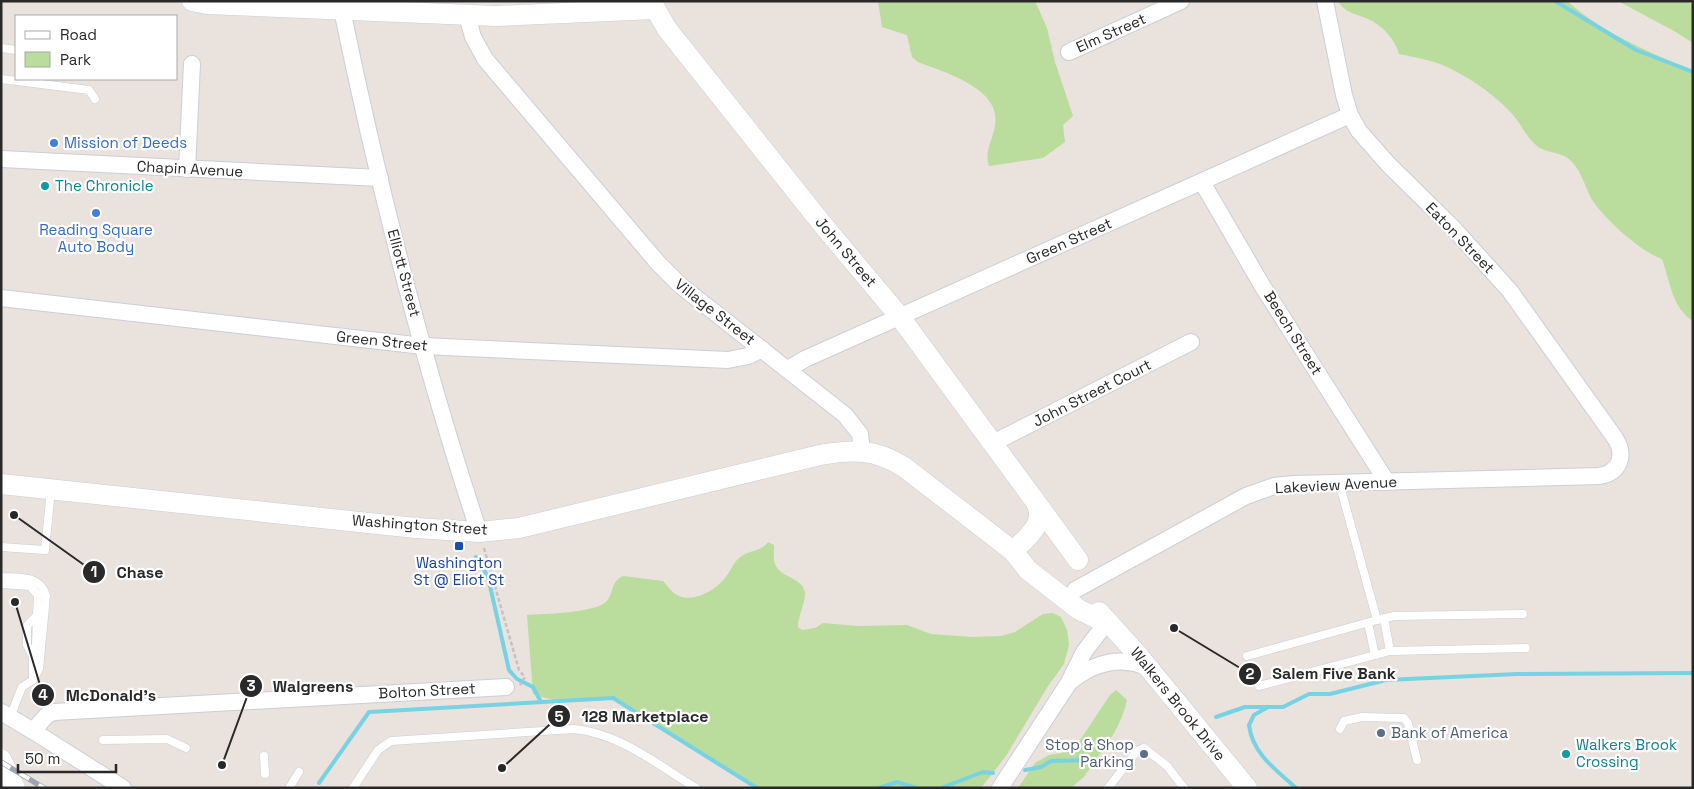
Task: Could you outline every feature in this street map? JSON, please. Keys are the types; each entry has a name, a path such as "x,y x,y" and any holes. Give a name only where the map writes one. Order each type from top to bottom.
{"street":[{"path":"192,1 207,4 308,5 342,10 527,16 652,5"},
{"name":"Elm Street","path":"1069,52 1181,1"},
{"name":"Eaton Street","path":"1325,1 1344,95 1350,115 1359,131 1388,164 1489,266 1532,318 1618,443 1621,454 1619,465"},
{"name":"John Street","path":"652,5 666,29 780,172 900,317 1078,560"},
{"name":"Elliott Street","path":"342,10 380,178 423,346 479,532"},
{"name":"Village Street","path":"467,15 473,37 485,59 658,263 681,286 788,369 852,422 860,434 862,450"},
{"path":"187,169 192,64"},
{"name":"Green Street","path":"788,369 805,359 1350,115"},
{"name":"Chapin Avenue","path":"1,159 380,178"},
{"name":"Beech Street","path":"1202,182 1263,287 1387,482"},
{"name":"Green Street","path":"1,298 423,346 728,360 748,356 762,350"},
{"name":"John Street Court","path":"993,443 1191,342"},
{"path":"862,450 885,456 904,467 1013,551 1028,570 1078,609 1106,622"},
{"name":"Washington Street","path":"1,484 416,528 479,532 535,525 820,455 862,450"},
{"name":"Lakeview Avenue","path":"1075,590 1257,491 1284,485 1339,482 1599,476 1610,473 1619,465"},
{"path":"1013,551 1037,526 1040,516 1038,506"},
{"path":"1013,551 1035,560 1090,601 1106,622"},
{"path":"1000,788 1068,684 1084,652 1106,622"},
{"name":"Walkers Brook Drive","path":"1106,622 1150,668 1248,788"},
{"path":"1068,684 1090,668 1110,662 1125,660 1150,668"},
{"name":"Bolton Street","path":"33,731 47,715 54,712 514,685"},
{"path":"6,714 122,788"},
{"path":"1,760 15,788"}],"lane":[{"path":"1,48 15,50"},
{"path":"1,80 89,90 94,98"},
{"path":"1339,482 1390,651"},
{"path":"1,547 45,550 52,490"},
{"path":"1,577 38,581 44,587 46,596 39,669 33,680 22,687 6,714"},
{"path":"1,584 30,586 36,590 38,595 38,615 27,626 26,645 33,656 33,680"},
{"path":"1247,656 1394,616 1523,614"},
{"path":"1368,623 1376,655"},
{"path":"1260,686 1390,651 1526,648"},
{"path":"1340,729 1343,722 1350,718 1404,718 1408,723 1417,760"},
{"path":"353,788 378,750 391,741 574,729 596,732 617,741 696,788"},
{"path":"103,740 167,739 186,748"},
{"path":"1108,788 1136,751 1144,748 1167,766 1184,788"},
{"path":"264,756 265,774"},
{"path":"287,787 298,772"}],"path":[{"path":"479,532 519,670 525,677 514,685"}],"green space":[{"path":"878,1 1035,1 1047,28 1055,62 1073,116 1063,125 1065,142 1043,158 989,166 988,150 994,131 995,112 989,101 980,91 968,83 918,62 912,57 907,35 882,27"},
{"path":"1338,1 1567,1 1596,23 1627,41 1693,70 1693,321 1680,309 1676,301 1662,259 1633,242 1604,215 1591,198 1580,174 1571,161 1537,146 1507,108 1480,86 1460,73 1440,64 1399,54 1391,38 1383,29 1368,19 1348,11"},
{"path":"1618,1 1686,1 1693,5 1693,43 1674,31"},
{"path":"768,542 774,545 774,560 778,569 796,580 805,593 798,627 802,630 815,628 823,623 858,626 907,625 931,634 972,637 1001,636 1015,632 1043,614 1053,613 1061,617 1067,630 1069,645 1064,664 1048,686 1006,756 981,788 755,788 614,699 563,701 533,694 527,615 569,612 601,605 609,598 616,581 623,576 663,581 677,595 690,598 696,597 710,591 721,583 736,561 742,556 762,548"},
{"path":"1116,690 1127,700 1116,730 1083,777 1072,788 1018,788 1035,763 1049,755 1073,751 1110,695"}],"waterway":[{"path":"1555,1 1636,50 1693,72"},
{"path":"476,557 488,577 509,670 517,679 533,687 541,702"},
{"path":"1296,788 1273,768 1260,752 1251,735 1249,725 1254,715 1268,707 1283,707 1309,694 1330,694 1386,680 1517,674 1693,673"},
{"path":"319,783 369,712 613,698 757,788"},
{"path":"1216,717 1245,707 1268,707"},
{"path":"1025,770 1041,767 1051,761 1091,760"},
{"path":"941,788 983,772 993,773"},
{"path":"879,788 897,782 916,788"}],"railway":[{"path":"1,762 44,788"}],"place":[{"name":"Mission of Deeds","path":"54,143"},
{"name":"The Chronicle","path":"45,186"},
{"name":"Reading Square Auto Body","path":"96,213"},
{"name":"Chase","path":"14,515"},
{"name":"Washington St @ Eliot St","path":"459,546"},
{"name":"McDonald's","path":"15,602"},
{"name":"Salem Five Bank","path":"1174,628"},
{"name":"Bank of America","path":"1381,733"},
{"name":"Stop & Shop Parking","path":"1144,754"},
{"name":"Walkers Brook Crossing","path":"1566,754"},
{"name":"Walgreens","path":"222,765"},
{"name":"128 Marketplace","path":"502,768"}]}
